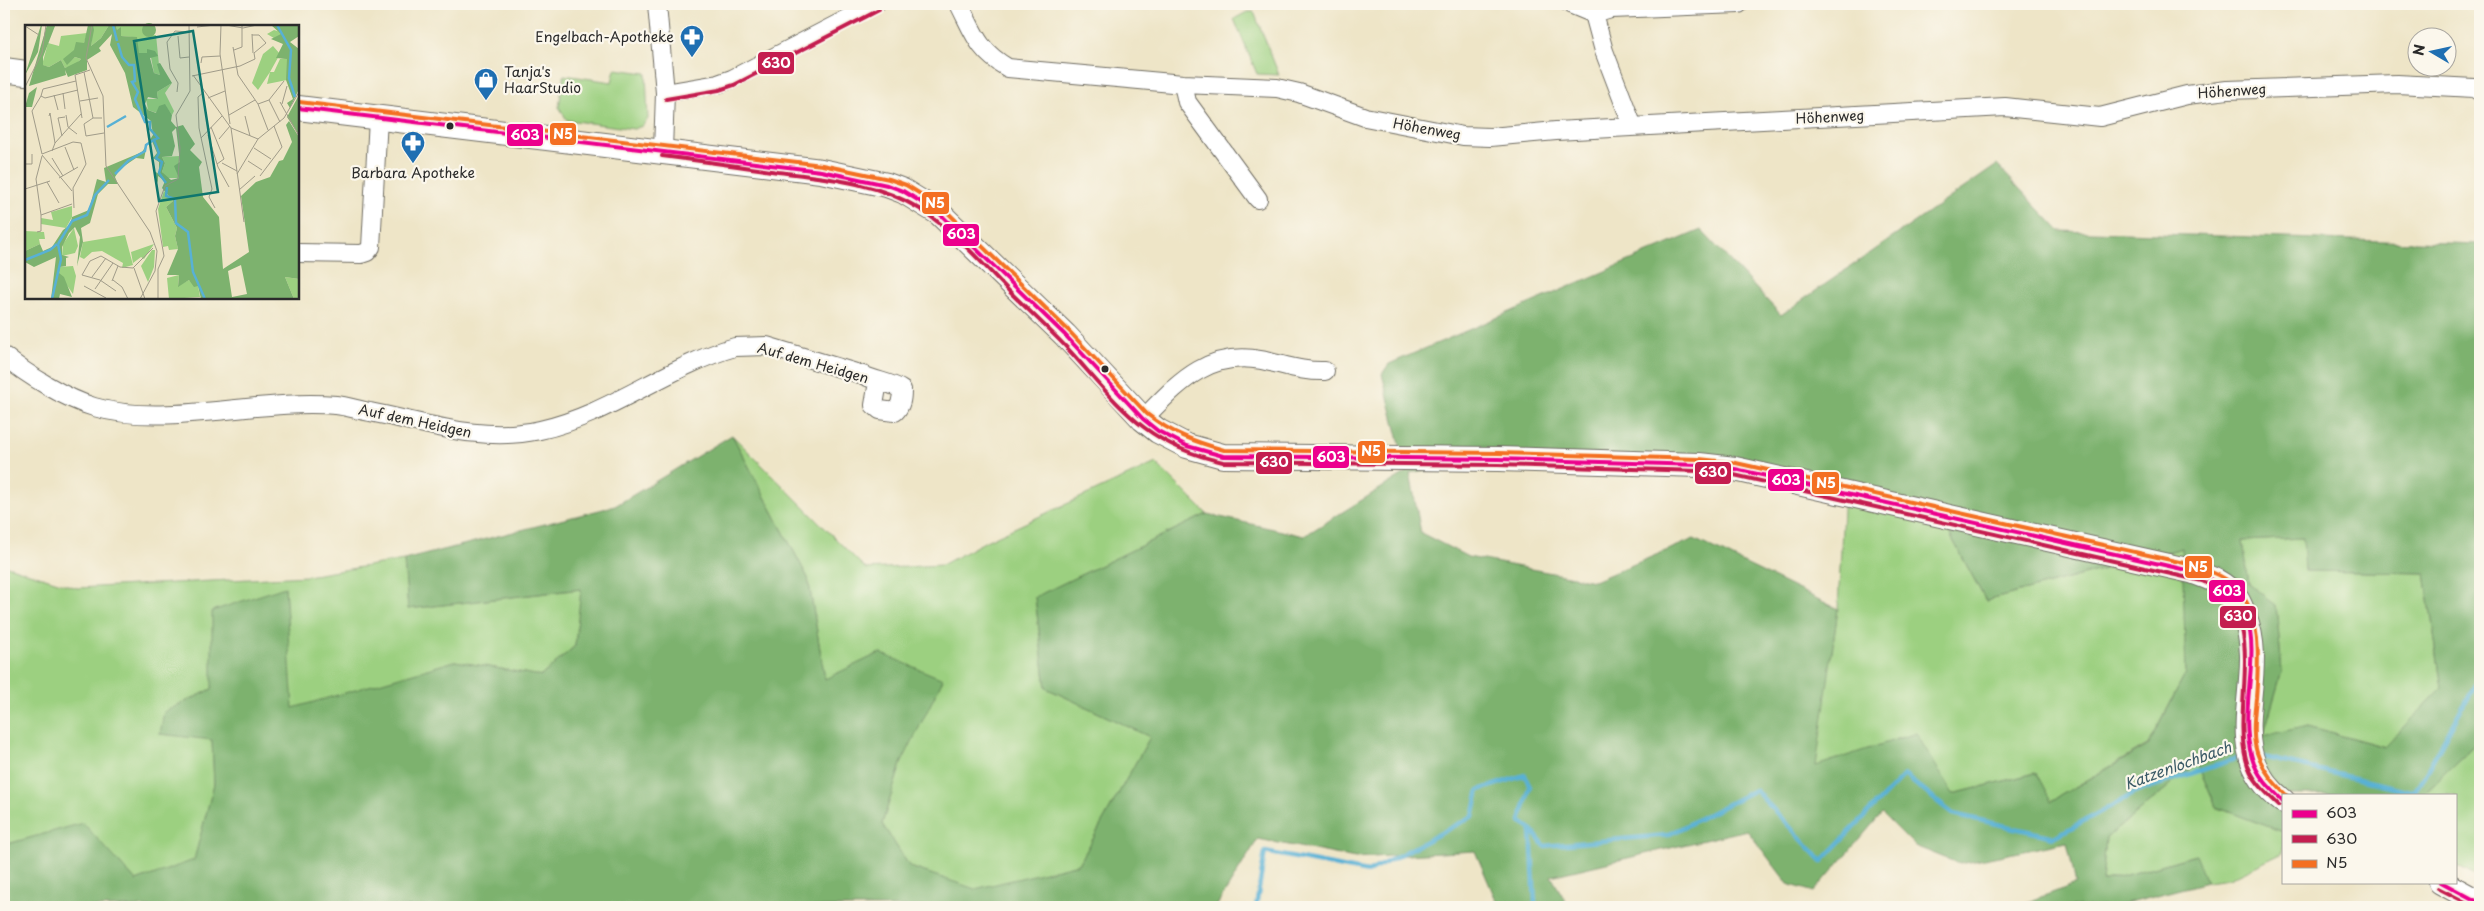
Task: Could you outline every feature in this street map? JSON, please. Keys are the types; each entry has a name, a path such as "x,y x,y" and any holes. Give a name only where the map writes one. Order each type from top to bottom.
{"street":[{"path":"657,4 665,93 663,150"},
{"path":"665,93 718,84 732,79 876,4"},
{"name":"Höhenweg","path":"959,4 983,48 990,57 1008,68 1183,84 1277,88 1299,93 1364,118 1474,137 1503,137 1633,127 2005,106 2100,117 2187,95 2227,90 2419,84 2474,88 2480,92"},
{"path":"1570,4 1594,14 1611,9 1739,4"},
{"path":"1594,14 1604,51 1633,127"},
{"path":"4,70 25,73"},
{"path":"1183,84 1187,102 1258,199"},
{"path":"299,108 663,150 844,174 903,191 939,213 962,233 1065,336 1143,419 1158,431 1187,446 1224,456 1489,459 1699,465 1735,469 2191,571 2218,581 2237,598 2248,624 2251,653 2250,755 2267,788 2282,800"},
{"path":"299,253 361,254 367,252 371,247 378,118"},
{"name":"Auf dem Heidgen","path":"4,356 79,402 113,411 168,413 327,404 388,414 447,430 492,435 510,435 557,425 735,347 767,346 863,375 878,382"},
{"path":"1143,419 1184,378 1220,362 1249,359 1308,372 1325,371"},
{"path":"2445,884 2480,902"}],"green space":[{"path":"1247,12 1254,12 1279,75 1257,74 1234,19"},
{"path":"615,69 646,73 648,119 642,126 634,129 567,120 559,107 564,75 612,82"},
{"path":"1997,165 2060,231 2480,244 2480,739 2423,794 2282,794 2282,832 2216,807 2197,763 2106,838 2102,882 2196,855 2207,882 2111,907 2014,907 2076,884 2067,842 1960,864 1915,846 1882,813 1814,892 1788,884 1747,830 1551,876 1569,907 1507,907 1496,900 1475,851 1355,858 1258,839 1216,907 4,907 4,845 83,823 136,881 194,860 214,784 212,740 160,734 164,712 212,689 212,611 285,587 293,708 455,661 541,676 575,646 581,589 408,609 404,560 615,506 732,435 808,578 825,679 880,653 943,679 901,764 882,824 910,867 975,889 1079,864 1150,737 1046,688 1035,597 1207,514 1304,536 1407,472 1382,374 1389,364 1701,230 1781,315","holes":["1490,457 1844,488 1935,507 1986,601 2182,548 2186,673 2149,745 2051,801 2036,773 1953,794 1916,733 1816,766 1838,609 1694,539 1594,581 1468,557 1421,533 1410,473","2303,538 2305,571 2425,573 2442,688 2385,747 2308,726 2263,736 2282,671 2276,605 2249,584 2243,541"]},
{"path":"732,435 866,569 942,565 988,540 1156,463 1207,514 1035,597 1046,688 1150,737 1079,864 975,890 910,867 882,824 901,764 880,653 825,680 808,578"},
{"path":"1844,488 1935,507 1986,601 2183,548 2186,673 2149,744 2051,801 2035,773 1953,794 1815,766 1838,609"},
{"path":"2304,538 2305,571 2425,573 2442,688 2386,747 2308,726 2263,737 2282,671 2276,606 2249,584 2243,541"},
{"path":"404,560 408,609 582,589 575,646 541,676 455,661 292,709 285,587 212,689 164,712 161,734 212,739 214,784 194,861 136,881 83,824 4,845 4,565 77,588 307,576"},
{"path":"2480,739 2480,879 2456,866 2456,794 2423,794"},
{"path":"2197,763 2216,807 2282,832 2282,853 2229,879 2207,882 2195,855 2102,882 2106,838"}],"waterway":[{"name":"Katzenlochbach","path":"2259,756 2415,792 2480,675"},
{"name":"Katzenlochbach","path":"1256,907 1265,852 1368,872 1473,816 1479,790 1525,775 1530,787 1520,821 1531,829 1544,846 1668,835 1755,790 1822,861 1904,775 1953,814 2054,837 2139,791 2244,756"},
{"path":"1531,830 1535,904 1538,907"}],"transit line":[{"name":"630","path":"666,99 719,90 734,85 879,10"},
{"name":"N5","path":"299,102 822,165 889,179 906,185 943,208 1069,331 1147,414 1165,427 1184,436 1224,450 1498,453 1699,459 1736,463 2193,565 2227,580 2241,594 2249,607 2254,621 2258,652 2254,721 2256,751 2264,768 2285,794"},
{"name":"603","path":"299,108 821,171 887,185 903,191 939,213 1065,335 1143,419 1158,431 1187,446 1223,456 1498,459 1699,465 1735,469 2191,571 2222,586 2240,605 2249,627 2252,651 2247,731 2252,758 2261,776 2282,800"},
{"name":"630","path":"662,156 851,183 869,187 904,200 920,209 967,247 1135,420 1153,434 1196,455 1223,462 1498,465 1699,471 1734,475 2202,581 2224,595 2237,613 2243,635 2245,660 2243,736 2246,759 2251,772 2263,790 2279,805"},
{"name":"603","path":"2445,884 2480,903"},
{"name":"630","path":"2438,888 2475,907"}],"place":[{"name":"Engelbach-Apotheke","path":"692,58"},
{"name":"Tanja's HaarStudio","path":"486,101"},
{"name":"Barbara Apotheke","path":"413,164"}]}
